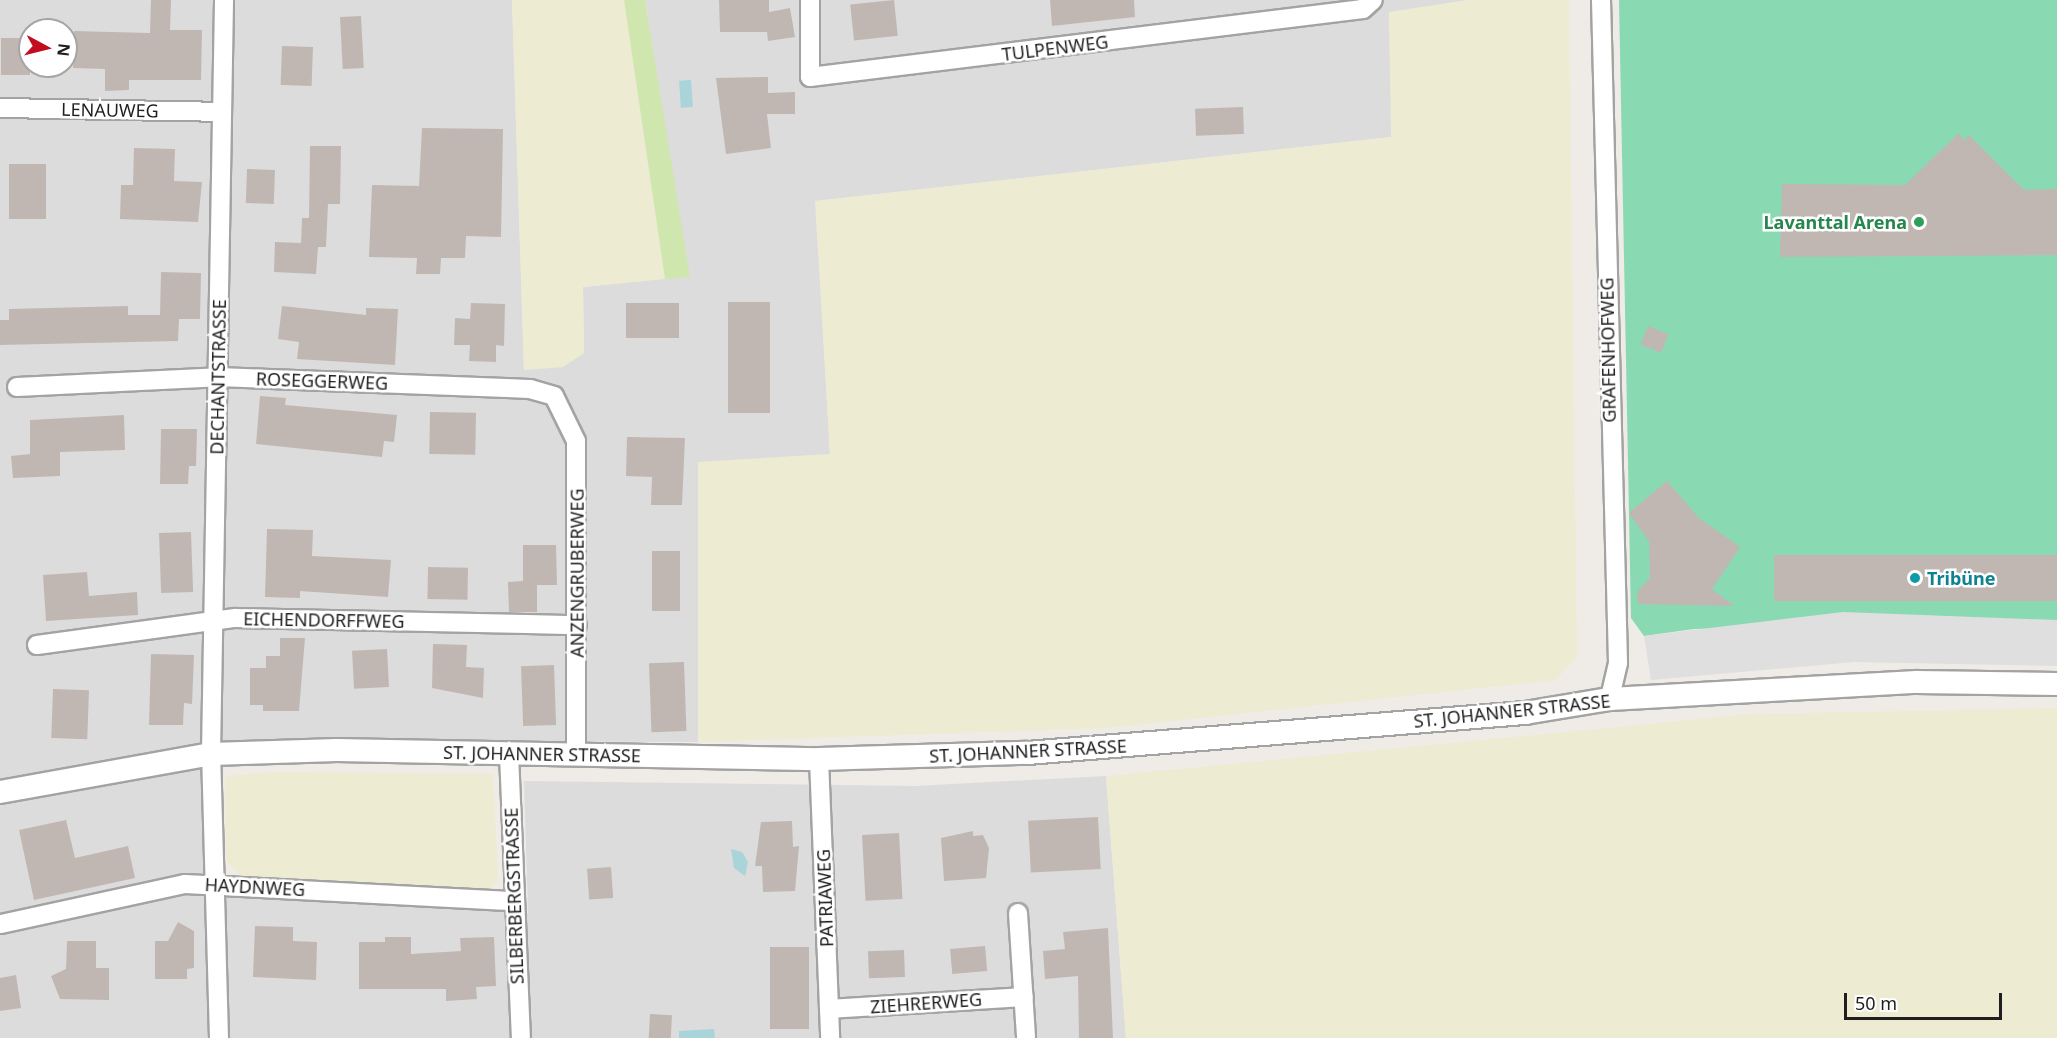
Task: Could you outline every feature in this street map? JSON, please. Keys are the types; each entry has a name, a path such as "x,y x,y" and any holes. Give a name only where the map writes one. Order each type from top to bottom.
{"street":[{"name":"DECHANTSTRASSE","path":"219,1038 218,885 211,754 224,0"},
{"name":"TULPENWEG","path":"810,0 810,77 1363,9 1373,0"},
{"name":"GRAFENHOFWEG","path":"1601,0 1617,663 1610,699"},
{"name":"LENAUWEG","path":"0,108 221,112"},
{"name":"ROSEGGERWEG","path":"17,387 218,376 530,389 554,396"},
{"name":"ANZENGRUBERWEG","path":"554,396 576,441 576,756"},
{"name":"EICHENDORFFWEG","path":"38,645 214,623 235,618 577,625"},
{"name":"ST. JOHANNER STRASSE","path":"0,792 211,754 509,754 819,759 1157,744 1525,713 1610,699 1917,682 2057,684"},
{"name":"SILBERBERGSTRASSE","path":"509,754 520,1038"},
{"name":"PATRIAWEG","path":"819,759 830,1038"},
{"name":"HAYDNWEG","path":"1,924 185,884 514,901"},
{"path":"1018,913 1026,1038"},
{"name":"ZIEHRERWEG","path":"829,1009 1024,997"}],"shaded area":[{"path":"0,0 512,0 524,370 584,353 583,287 689,276 645,0 1468,0 1389,13 1392,137 816,201 830,455 698,463 698,742 203,740 203,893 528,913 524,781 915,786 1106,776 1126,1038 0,1038"},
{"path":"1843,612 2057,620 2057,666 1854,662 1651,680 1644,636"}],"green space":[{"path":"512,0 624,0 665,279 583,287 584,353 563,367 524,370"},
{"path":"624,0 645,0 690,277 665,279"},
{"path":"1468,0 1569,0 1577,656 1556,680 1107,728 698,742 698,462 830,454 815,201 1391,137 1389,12"},
{"name":"Lavanttal Arena","path":"1619,0 2057,0 2057,620 1694,629 1644,636 1631,618"},
{"path":"2057,708 2057,1038 1126,1038 1106,776 1752,714"},
{"path":"275,772 493,774 498,879 489,890 241,876 226,860 225,776"}],"water":[{"path":"691,80 693,107 681,108 679,81"},
{"path":"731,849 742,852 748,862 745,876 734,868"},
{"path":"714,1029 715,1038 679,1038 679,1031"}],"building":[{"path":"151,0 171,0 170,30 202,30 201,80 129,80 129,90 105,91 105,69 78,68 78,31 150,33"},
{"path":"719,0 769,0 769,12 790,8 795,37 768,41 767,32 720,32"},
{"path":"894,0 898,36 854,40 850,5"},
{"path":"1050,0 1134,0 1135,17 1052,26"},
{"path":"361,16 364,68 343,69 340,17"},
{"path":"1,38 18,38 18,75 1,75"},
{"path":"282,46 313,47 312,86 281,85"},
{"path":"768,77 768,93 795,92 795,114 767,114 771,148 726,154 716,78"},
{"path":"1243,107 1244,134 1196,136 1195,109"},
{"path":"422,128 503,129 501,237 466,236 465,258 441,258 440,274 416,274 417,258 369,257 372,185 419,186"},
{"name":"Lavanttal Arena","path":"1959,133 1964,141 1969,135 2024,190 2057,189 2057,255 1780,257 1782,184 1905,185"},
{"path":"310,146 341,146 340,204 328,204 326,247 318,247 316,274 274,272 275,242 301,243 302,218 309,218"},
{"path":"134,148 175,149 174,181 202,182 198,222 120,219 121,185 133,185"},
{"path":"9,164 46,164 46,219 9,219"},
{"path":"247,169 275,170 274,204 246,203"},
{"path":"161,272 201,273 200,319 179,319 178,341 0,345 0,320 9,320 9,309 128,306 128,315 160,315"},
{"path":"728,302 770,302 770,413 728,413"},
{"path":"471,303 505,304 504,346 496,345 496,362 469,361 470,345 454,345 455,318 470,319"},
{"path":"626,303 679,303 679,338 626,338"},
{"path":"282,306 366,315 366,308 398,309 395,365 297,359 299,342 278,339"},
{"path":"1648,326 1668,334 1661,353 1641,345"},
{"path":"260,396 286,398 285,405 397,415 394,442 384,441 382,457 256,444"},
{"path":"430,412 476,413 475,455 429,454"},
{"path":"124,415 125,450 60,452 60,476 13,478 11,456 30,454 30,420"},
{"path":"161,429 197,429 196,466 189,466 188,484 160,484"},
{"path":"627,437 685,438 682,505 651,505 652,477 626,476"},
{"path":"1667,481 1699,518 1740,547 1712,589 1734,606 1638,604 1637,592 1650,578 1649,541 1629,513"},
{"path":"267,529 313,530 312,556 391,560 388,597 300,591 300,598 265,597"},
{"path":"191,532 193,592 161,593 159,533"},
{"path":"523,545 556,545 557,585 537,585 537,612 509,612 508,582 523,581"},
{"path":"652,551 680,551 680,611 652,611"},
{"name":"Tribüne","path":"1774,555 2057,555 2057,601 1774,601"},
{"path":"428,567 468,568 467,600 427,599"},
{"path":"87,572 89,596 137,592 138,615 46,621 43,575"},
{"path":"280,638 305,638 299,711 263,711 263,705 250,705 250,668 266,668 266,656 280,656"},
{"path":"433,644 467,645 466,667 484,668 483,698 432,688"},
{"path":"387,649 389,687 354,689 352,651"},
{"path":"151,654 194,655 192,704 184,703 183,725 149,725"},
{"path":"684,662 686,731 651,732 649,663"},
{"path":"554,665 556,725 523,726 521,666"},
{"path":"53,689 89,690 87,739 51,738"},
{"path":"1098,817 1101,869 1031,873 1028,821"},
{"path":"66,820 75,858 128,846 135,878 34,900 19,830"},
{"path":"792,821 793,847 799,846 795,891 763,892 762,866 755,866 761,822"},
{"path":"973,831 973,836 983,835 989,848 986,878 944,881 941,838"},
{"path":"899,833 902,899 866,901 862,835"},
{"path":"611,867 613,898 589,900 587,869"},
{"path":"178,922 194,931 194,968 187,969 187,979 155,979 155,941 168,941"},
{"path":"255,926 293,927 293,941 317,942 316,980 253,977"},
{"path":"1108,928 1113,1038 1079,1038 1078,976 1045,979 1043,951 1065,949 1063,932"},
{"path":"385,937 411,937 411,954 461,951 460,938 494,937 496,986 476,987 477,999 446,1001 446,989 359,989 359,942 385,942"},
{"path":"67,941 96,941 96,968 109,968 109,1000 60,999 51,976 66,969"},
{"path":"985,946 987,971 952,974 950,949"},
{"path":"770,947 809,947 809,1029 770,1029"},
{"path":"904,950 905,977 869,978 868,951"},
{"path":"16,975 21,1008 0,1011 0,978"},
{"path":"650,1014 672,1015 671,1038 649,1038"}],"place":[{"name":"Lavanttal Arena","path":"1919,222"},
{"name":"Tribüne","path":"1915,578"}]}
